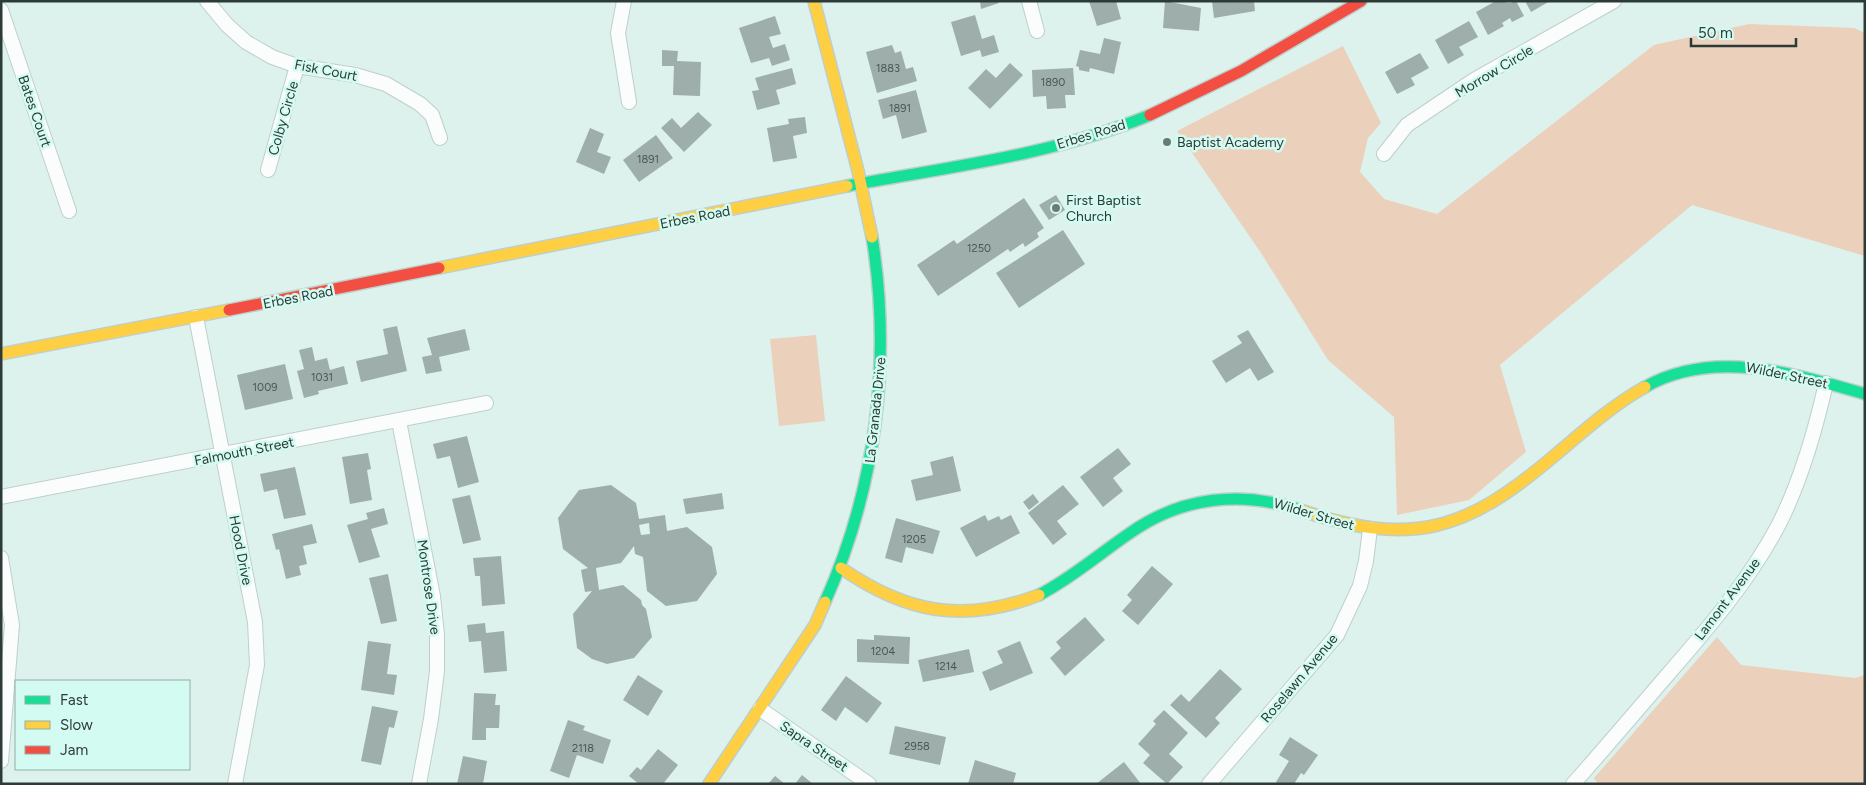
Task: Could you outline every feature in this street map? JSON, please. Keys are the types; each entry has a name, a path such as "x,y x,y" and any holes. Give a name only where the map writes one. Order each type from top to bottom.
{"street":[{"name":"Fisk Court","path":"207,1 227,25 246,42 272,57 297,66 355,74 386,84 420,104 432,115 440,138"},
{"path":"624,1 618,32 629,102"},
{"name":"La Granada Drive","path":"709,784 815,625 841,568 857,521 876,423 880,377 881,327 877,273 860,183 814,1"},
{"path":"1029,1 1037,31"},
{"name":"Erbes Road","path":"1,354 196,317 860,183 1020,154 1117,127 1174,105 1209,88 1361,1"},
{"name":"Morrow Circle","path":"1384,154 1407,125 1474,80 1614,1"},
{"name":"Bates Court","path":"1,10 69,211"},
{"name":"Colby Circle","path":"268,170 297,66"},
{"name":"Hood Drive","path":"196,317 255,622 257,665 235,784"},
{"name":"Wilder Street","path":"841,568 872,588 906,603 940,610 979,610 1016,604 1047,591 1075,575 1140,524 1167,511 1198,502 1231,497 1269,500 1294,506 1342,523 1370,529 1403,530 1431,527 1456,520 1482,509 1513,490 1621,400 1650,383 1674,374 1707,367 1744,365 1774,370 1865,394"},
{"name":"Lamont Avenue","path":"1573,784 1714,622 1750,574 1777,526 1798,482 1815,431 1826,383"},
{"name":"Falmouth Street","path":"1,497 486,403"},
{"name":"Montrose Drive","path":"399,420 433,596 436,635 436,671 431,719 419,784"},
{"name":"Roselawn Avenue","path":"1209,784 1336,635 1360,586 1366,561 1370,529"},
{"path":"1,558 12,625 1,761"},
{"name":"Sapra Street","path":"760,709 869,784"}],"shaded area":[{"path":"1749,24 1854,28 1865,33 1865,256 1692,205 1500,365 1526,452 1469,500 1397,515 1394,417 1328,360 1261,253 1177,131 1343,46 1381,123 1368,138 1360,172 1384,199 1437,214 1654,45"},
{"path":"816,335 825,421 779,426 770,339"},
{"path":"1717,637 1741,665 1855,678 1865,675 1865,784 1598,784 1594,778"}],"building":[{"path":"980,1 998,1 999,3 981,9"},
{"path":"1089,1 1116,1 1121,19 1097,26"},
{"path":"1165,1 1201,8 1199,31 1163,28"},
{"path":"1212,1 1254,1 1255,11 1214,18"},
{"path":"1496,1 1510,3 1516,1 1524,16 1512,22 1510,18 1502,23 1504,26 1488,35 1476,12"},
{"path":"1525,1 1550,1 1531,12"},
{"path":"975,15 982,39 994,35 999,52 982,57 980,50 961,56 951,22"},
{"path":"775,16 781,34 769,37 773,48 785,44 790,60 772,66 769,58 751,63 739,28"},
{"path":"1469,21 1478,37 1459,47 1464,55 1448,64 1435,40"},
{"path":"1104,38 1121,42 1114,74 1090,68 1089,72 1079,70 1079,67 1076,66 1080,50 1100,54"},
{"path":"892,45 895,53 901,51 906,69 913,67 917,81 877,93 866,52"},
{"path":"662,50 678,51 677,61 701,62 700,96 673,95 674,66 662,66"},
{"path":"1420,53 1429,68 1411,78 1415,85 1397,94 1385,72"},
{"path":"1010,63 1023,75 990,109 968,88 986,69 996,78"},
{"path":"792,68 796,84 776,90 780,104 757,110 752,91 759,90 755,78"},
{"path":"1073,68 1075,95 1065,95 1066,108 1047,109 1046,96 1033,97 1032,70"},
{"path":"916,90 927,132 902,139 896,115 883,119 878,100"},
{"path":"698,112 712,125 684,152 661,128 672,118 681,128"},
{"path":"805,117 807,133 793,136 797,158 773,162 767,128 789,124 788,119"},
{"path":"590,128 604,134 597,152 611,157 604,174 576,162"},
{"path":"656,135 673,158 639,182 623,160"},
{"path":"1056,195 1065,210 1049,220 1039,205"},
{"path":"1024,198 1044,228 1037,233 1039,237 1025,247 1023,243 1010,252 1008,249 938,296 917,265 954,240 957,244"},
{"path":"1063,230 1085,264 1019,308 996,273"},
{"path":"397,326 407,371 361,382 356,361 388,354 383,329"},
{"path":"465,329 470,350 439,357 442,371 426,374 422,357 432,355 427,338"},
{"path":"1248,330 1274,372 1258,381 1250,368 1226,383 1212,361 1242,343 1237,336"},
{"path":"312,347 315,361 327,358 330,370 344,366 348,384 318,391 319,394 304,398 297,371 304,369 299,350"},
{"path":"285,364 293,399 245,410 237,375"},
{"path":"467,436 479,482 458,488 450,456 437,459 433,444"},
{"path":"1118,448 1131,464 1113,478 1123,491 1103,507 1080,477"},
{"path":"368,453 371,469 367,470 372,500 350,504 342,457"},
{"path":"953,456 961,491 916,501 911,480 933,475 930,462"},
{"path":"295,467 306,515 284,519 277,489 264,492 260,474"},
{"path":"611,485 636,503 639,519 665,515 667,531 687,527 712,547 717,574 697,601 666,606 647,591 643,557 635,554 634,546 621,563 596,568 599,590 623,585 641,600 642,605 646,609 652,637 634,658 607,664 592,659 577,648 573,614 592,591 585,592 581,570 588,568 563,549 558,518 579,490","holes":["649,523 650,534 641,535 639,525"]},
{"path":"1063,485 1079,504 1057,521 1067,534 1053,545 1028,513"},
{"path":"722,493 724,509 686,514 683,499"},
{"path":"1033,494 1039,502 1029,510 1023,502"},
{"path":"470,495 481,540 463,544 452,499"},
{"path":"384,508 388,524 371,529 380,557 359,563 347,525 368,519 366,513"},
{"path":"985,515 988,521 999,516 1001,520 1011,515 1020,533 976,557 960,528"},
{"path":"896,518 940,531 933,554 906,547 902,563 885,558"},
{"path":"312,524 317,543 303,546 307,564 299,566 301,575 286,579 279,549 276,550 272,534"},
{"path":"501,556 505,604 482,606 480,576 475,576 473,558"},
{"path":"1152,566 1173,584 1138,625 1122,611 1132,600 1127,595"},
{"path":"388,574 397,621 381,624 369,578"},
{"path":"1085,617 1105,640 1065,676 1050,658 1061,648 1056,642"},
{"path":"485,623 486,633 504,631 507,671 484,673 481,641 469,642 467,625"},
{"path":"874,635 910,637 909,664 857,662 857,639 874,640"},
{"path":"368,641 391,644 387,674 397,675 394,695 361,690"},
{"path":"1020,641 1033,673 990,691 982,672 1003,663 997,651"},
{"path":"969,649 974,672 923,682 918,660"},
{"path":"1220,669 1242,689 1215,718 1220,723 1206,738 1170,705 1181,694 1189,702"},
{"path":"638,675 663,691 648,716 623,700"},
{"path":"846,676 882,703 867,723 845,707 836,721 821,710"},
{"path":"474,693 496,694 495,705 500,705 499,728 486,728 486,740 472,740"},
{"path":"372,706 398,711 394,728 389,727 381,765 361,761"},
{"path":"1164,710 1188,733 1169,754 1183,767 1167,784 1143,763 1150,755 1138,744 1156,724 1153,721"},
{"path":"568,720 585,726 583,730 611,740 603,764 577,755 569,778 550,771"},
{"path":"895,726 946,737 940,765 889,754"},
{"path":"1290,737 1318,755 1304,775 1301,773 1294,784 1278,784 1276,782 1289,761 1279,755"},
{"path":"658,749 678,765 663,784 639,784 629,776 637,767 641,770"},
{"path":"463,756 487,761 483,784 457,784"},
{"path":"975,760 1016,773 1013,784 968,784"},
{"path":"1124,762 1141,784 1096,784"},
{"path":"802,775 813,784 795,784"},
{"path":"775,776 785,784 768,784"}],"traffic: fast":[{"path":"847,186 962,166 1039,150 1114,129 1150,115"},
{"path":"825,602 857,514 868,469 875,423 879,377 880,330 878,284 872,237"},
{"path":"1645,387 1671,375 1699,369 1726,367 1755,368 1783,373 1865,394"},
{"path":"1039,595 1074,573 1130,533 1170,511 1212,501 1234,499 1256,500 1300,510"}],"traffic: slow":[{"path":"814,1 858,171 872,237"},
{"path":"439,268 847,186"},
{"path":"1,354 229,310"},
{"path":"1300,510 1339,522 1375,528 1406,529 1436,525 1464,516 1493,501 1522,481 1609,411 1645,387"},
{"path":"841,568 889,595 912,604 936,609 960,611 985,609 1011,604 1039,595"},
{"path":"709,784 815,625 825,602"}],"traffic: jam":[{"path":"1150,115 1241,71 1361,1"},
{"path":"229,310 439,268"}],"place":[{"name":"Baptist Academy","path":"1167,142"},
{"name":"First Baptist Church","path":"1056,208"}]}
